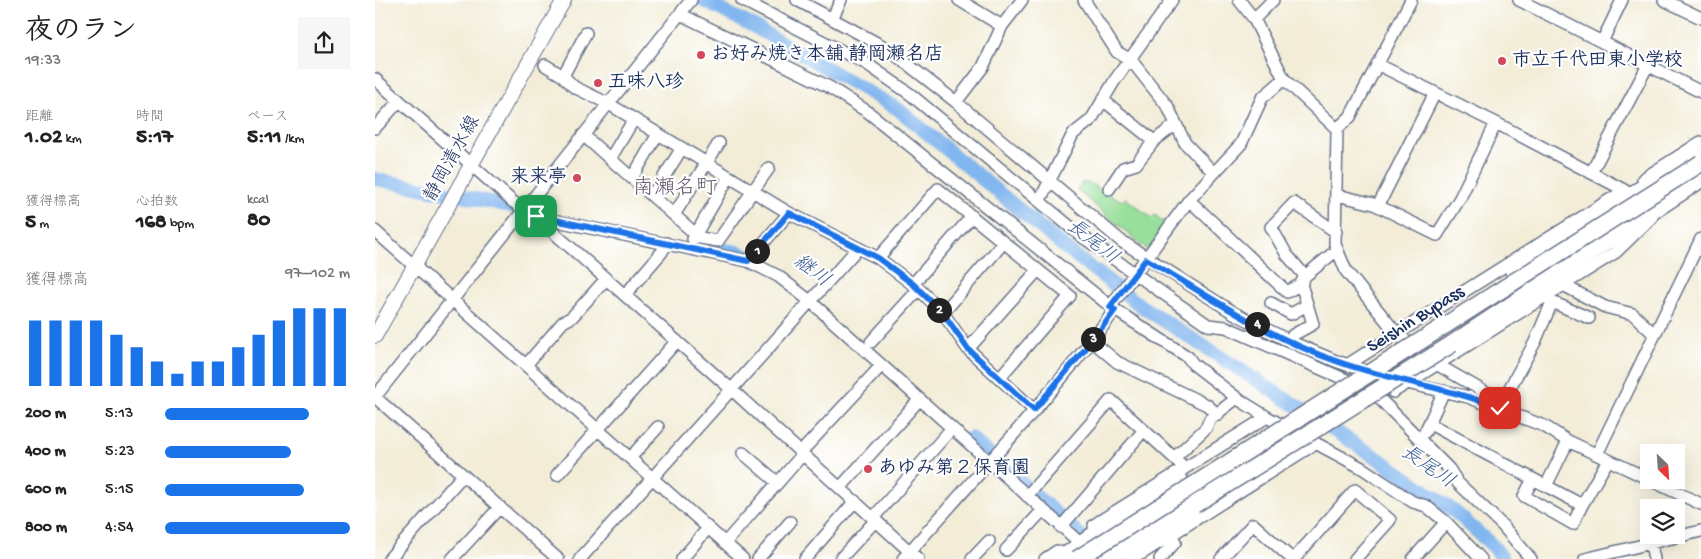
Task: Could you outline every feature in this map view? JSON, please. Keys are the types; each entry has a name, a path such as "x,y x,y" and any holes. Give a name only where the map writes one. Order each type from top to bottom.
{"highway":[{"path":"1072,554 1095,534 1183,475 1513,270 1590,216 1654,176 1701,155"},
{"name":"Seishin Bypass","path":"1072,554 1701,163"},
{"path":"1109,559 1582,260 1667,201 1694,189 1701,178"},
{"name":"Seishin Bypass","path":"1098,559 1701,178"}],"main road":[{"name":"静岡清水線","path":"375,336 563,0"}],"street":[{"path":"550,556 500,507 375,397 691,0"},
{"path":"742,0 867,64 911,94 1112,260 1208,325 1226,327 1335,374 1360,386 1380,399 1449,470 1458,483 1503,525 1531,559"},
{"path":"797,0 833,17 888,49 957,102 1121,241 1146,259 1234,313 1296,344 1347,365 1408,383 1501,405"},
{"path":"833,17 841,0"},
{"path":"959,0 1002,26"},
{"path":"957,102 983,67 1002,26 1022,0"},
{"path":"1084,0 1117,52 1131,60 1168,107 1185,143 1213,172"},
{"path":"1040,200 1048,180 1073,134 1091,120 1172,0"},
{"path":"1239,0 1254,19 1284,79 1337,129 1337,250 1346,271 1397,334 1438,364 1501,405 1544,426 1568,441 1640,476"},
{"path":"1254,19 1273,0"},
{"path":"1337,129 1350,117 1411,0"},
{"path":"1519,0 1701,92"},
{"path":"1602,42 1622,0"},
{"path":"1664,0 1701,18"},
{"path":"681,12 829,87 869,112 1112,307 1188,357 1193,364 1237,398 1267,417 1316,442 1387,483 1413,502 1426,506 1446,522 1478,557"},
{"path":"563,76 586,33"},
{"path":"1377,64 1496,123 1624,190"},
{"path":"545,65 563,76 574,87 635,119 789,213 878,258 916,286 943,313 968,349 1034,410"},
{"path":"1591,173 1648,65"},
{"path":"375,79 471,165 524,210 536,216 666,243 752,258 810,301 1061,526 1072,554"},
{"path":"536,216 875,519 910,556 1092,341 1134,274 1189,200 1213,172 1228,161 1241,144 1262,98 1284,79"},
{"path":"1378,206 1435,93"},
{"path":"1103,100 1154,141"},
{"path":"375,128 399,101"},
{"path":"610,159 635,119"},
{"path":"1337,195 1378,206 1437,234 1460,198 1496,123"},
{"path":"1109,189 1123,168 1135,164 1154,141 1176,124"},
{"path":"632,178 658,134"},
{"path":"583,136 700,238 718,241 769,168"},
{"path":"1347,365 1590,216 1624,190 1654,176 1701,142"},
{"path":"674,215 719,143"},
{"path":"652,196 682,148"},
{"path":"689,247 729,177"},
{"path":"878,258 939,189 1071,296 1000,377"},
{"path":"1189,200 1287,292 1337,250"},
{"path":"1393,392 1550,298 1563,285 1615,252 1645,225 1667,201"},
{"path":"1293,335 1313,324 1307,305 1303,280 1271,227 1294,203 1336,232"},
{"path":"752,258 789,213"},
{"path":"871,342 972,216"},
{"path":"375,231 743,559"},
{"path":"1533,479 1524,496 1573,524 1583,505 1655,335 1701,239"},
{"path":"943,313 1004,242"},
{"path":"625,296 662,252 666,243"},
{"path":"580,559 857,248"},
{"path":"968,349 1038,270"},
{"path":"526,365 563,322 572,317 606,279"},
{"path":"1563,285 1605,307 1633,314 1655,335"},
{"path":"1550,298 1589,318"},
{"path":"1501,405 1535,342 1550,298"},
{"path":"1271,303 1291,314 1307,305"},
{"path":"557,475 677,341"},
{"path":"1092,341 1117,362 1207,405 1218,414"},
{"path":"725,543 802,453 881,366"},
{"path":"1444,391 1427,428 1583,505"},
{"path":"1174,458 1206,428 1210,419 1237,398"},
{"path":"840,488 919,400"},
{"path":"1027,496 1111,400 1174,458 1183,475 1267,417"},
{"path":"630,458 658,427"},
{"path":"840,559 952,428"},
{"path":"1061,526 1144,430"},
{"path":"1546,486 1568,441"},
{"path":"1123,550 1135,557 1316,442"},
{"path":"743,453 778,483"},
{"path":"389,559 463,475"},
{"path":"1668,489 1701,504"},
{"path":"1226,557 1253,524 1293,559 1355,490 1390,520 1355,559"},
{"path":"805,559 855,501"},
{"path":"453,559 500,507"},
{"path":"1006,550 1043,510"},
{"path":"758,559 790,522"},
{"path":"1418,557 1446,522"},
{"path":"682,559 709,528"},
{"path":"1685,535 1701,531"},
{"path":"1160,559 1175,542 1171,535"},
{"path":"972,559 989,541"},
{"path":"1585,559 1619,555 1651,544 1655,559"},
{"path":"1045,559 1057,551 1098,559"}],"green space":[{"path":"1082,182 1086,184 1087,182 1122,201 1125,198 1152,218 1155,215 1168,226 1149,251 1077,190"}],"waterway":[{"name":"長尾川","path":"702,0 751,25 898,109 1068,250 1141,306 1385,463 1454,511 1494,547 1503,559"},
{"name":"継川","path":"375,179 526,209"},
{"name":"継川","path":"701,246 737,252 757,261"},
{"name":"継川","path":"971,438 1107,559"}],"place":[{"name":"お好み焼き本舗 静岡瀬名店","path":"701,55"},
{"name":"市立千代田東小学校","path":"1502,61"},
{"name":"五味八珍","path":"598,83"},
{"name":"来来亭","path":"577,178"},
{"name":"あゆみ第２保育園","path":"868,469"}],"district":[{"name":"南瀬名町","path":"675,189"}],"route":[{"path":"536,216 748,261 789,213 878,258 913,284 943,313 968,349 1034,410 1092,341 1115,310 1110,307 1146,259 1234,313 1335,361 1389,378 1468,397 1500,408"}]}
